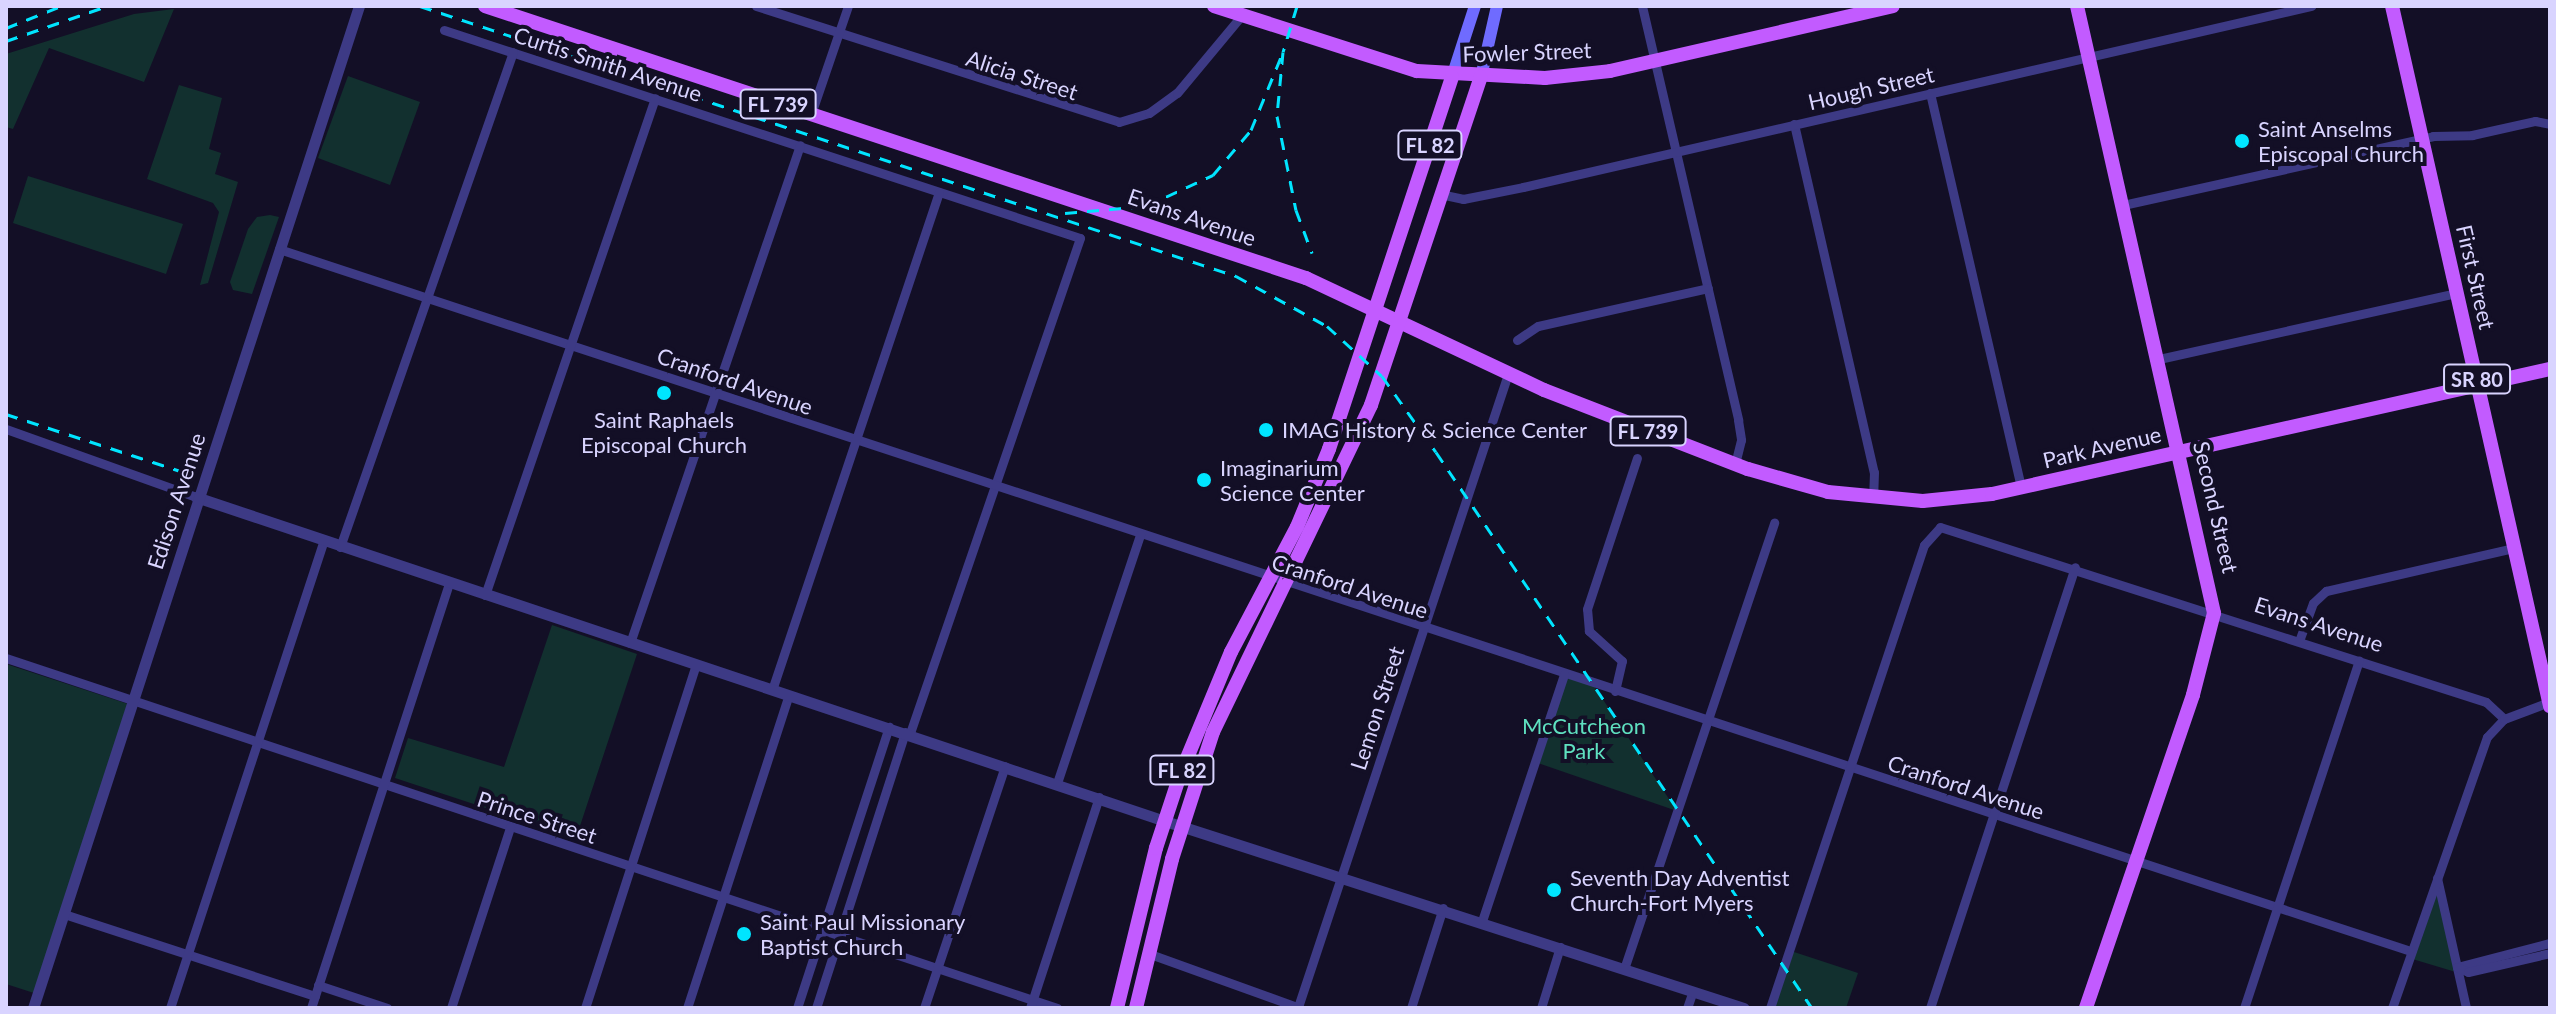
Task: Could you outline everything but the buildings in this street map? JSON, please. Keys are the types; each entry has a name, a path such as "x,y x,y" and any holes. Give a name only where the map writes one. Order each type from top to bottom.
{"main road":[{"name":"Evans Avenue","path":"485,6 519,12 811,114 1306,278 1508,374 1735,464 1793,484 1873,498"},
{"name":"Fowler Street","path":"1214,6 1417,71 1452,77 1568,76 1656,61 1893,6"},
{"name":"FL 82","path":"1117,1008 1165,821 1200,720 1310,498 1475,6"},
{"name":"FL 82","path":"1136,1008 1182,826 1213,732 1352,450 1399,322 1481,77 1495,6"},
{"name":"Second Street","path":"2077,6 2181,452 2214,613 2197,683 2086,1008"},
{"name":"First Street","path":"2392,6 2550,704"},
{"name":"Park Avenue","path":"1873,498 1958,499 2021,488 2550,369"}],"street":[{"name":"Edison Avenue","path":"33,1008 196,497 359,6"},
{"name":"Alicia Street","path":"756,6 1119,122 1139,118 1169,99 1201,70 1242,15"},
{"path":"811,114 848,6"},
{"path":"1642,6 1738,420 1741,440 1735,464"},
{"name":"Hough Street","path":"1440,194 1463,199 2311,6"},
{"name":"Curtis Smith Avenue","path":"444,30 1080,238 996,486"},
{"path":"340,547 513,52"},
{"path":"1930,93 2021,488"},
{"path":"485,595 655,98"},
{"path":"2123,205 2421,138 2472,135 2535,121 2550,124"},
{"path":"1794,124 1874,472 1873,498"},
{"path":"630,643 800,145"},
{"path":"772,690 939,192"},
{"name":"Cranford Avenue","path":"279,249 1422,629 2411,951"},
{"path":"1517,340 1538,326 1708,288"},
{"path":"2159,359 2456,293"},
{"name":"Lemon Street","path":"1299,1008 1508,374"},
{"path":"6,429 323,542 889,727 1165,821 1443,908 1744,1008"},
{"path":"1615,691 1622,661 1589,631 1587,609 1637,458"},
{"path":"816,1008 907,733 996,486"},
{"path":"1624,969 1774,522"},
{"name":"Evans Avenue","path":"1851,768 1931,531 1953,527 2486,702 2504,719"},
{"path":"1057,783 1140,535"},
{"path":"170,1008 323,542"},
{"path":"2299,641 2313,603 2326,591 2514,548"},
{"path":"1930,1008 2075,567"},
{"path":"311,1008 449,583"},
{"name":"Prince Street","path":"6,658 256,744 938,968 1031,1004 1057,1008"},
{"path":"2244,1008 2359,661"},
{"path":"585,1008 696,665"},
{"path":"1482,921 1564,674"},
{"path":"687,1008 789,695"},
{"path":"2392,1008 2480,753 2504,719 2550,704"},
{"path":"797,1008 889,727"},
{"path":"924,1008 1005,766"},
{"path":"1770,1008 1851,768"},
{"path":"1031,1004 1099,797"},
{"path":"451,1008 510,827"},
{"path":"2437,878 2466,1008"},
{"path":"1411,1008 1443,908"},
{"path":"64,914 315,996"},
{"path":"2457,967 2550,943"},
{"path":"1541,1008 1560,947"},
{"path":"2457,967 2468,972 2550,953"},
{"path":"1150,954 1299,1008"},
{"path":"318,985 387,1008"},
{"path":"1687,1008 1693,991"}],"green space":[{"path":"174,9 144,82 49,48 13,129 6,127 6,54 134,14"},
{"path":"348,76 420,102 390,185 318,158"},
{"path":"179,85 222,98 209,149 221,153 215,174 238,182 208,283 200,285 219,212 213,203 147,179"},
{"path":"28,176 183,224 166,274 13,223"},
{"path":"257,217 279,217 252,294 233,290 230,282 248,229"},
{"path":"552,625 637,654 576,838 395,778 408,738 504,767"},
{"path":"6,664 128,704 34,993 6,984"},
{"name":"McCutcheon Park","path":"1564,674 1592,683 1677,811 1535,762"},
{"path":"2437,878 2459,973 2409,958"},
{"path":"1788,950 1858,973 1846,1008 1770,1008"}],"railway":[{"path":"6,28 61,6"},
{"path":"6,41 107,6"},
{"path":"420,6 1236,276 1327,326 1382,376 1812,1008"},
{"path":"1297,6 1283,52 1277,116 1296,210 1312,253"},
{"path":"1065,213 1146,206 1213,175 1251,130 1283,52"},
{"path":"6,414 187,473"}],"place":[{"name":"Saint Anselms Episcopal Church","path":"2242,141"},
{"name":"Saint Raphaels Episcopal Church","path":"664,393"},
{"name":"IMAG History & Science Center","path":"1266,430"},
{"name":"Imaginarium Science Center","path":"1204,480"},
{"name":"Seventh Day Adventist Church-Fort Myers","path":"1554,890"},
{"name":"Saint Paul Missionary Baptist Church","path":"744,934"}]}
